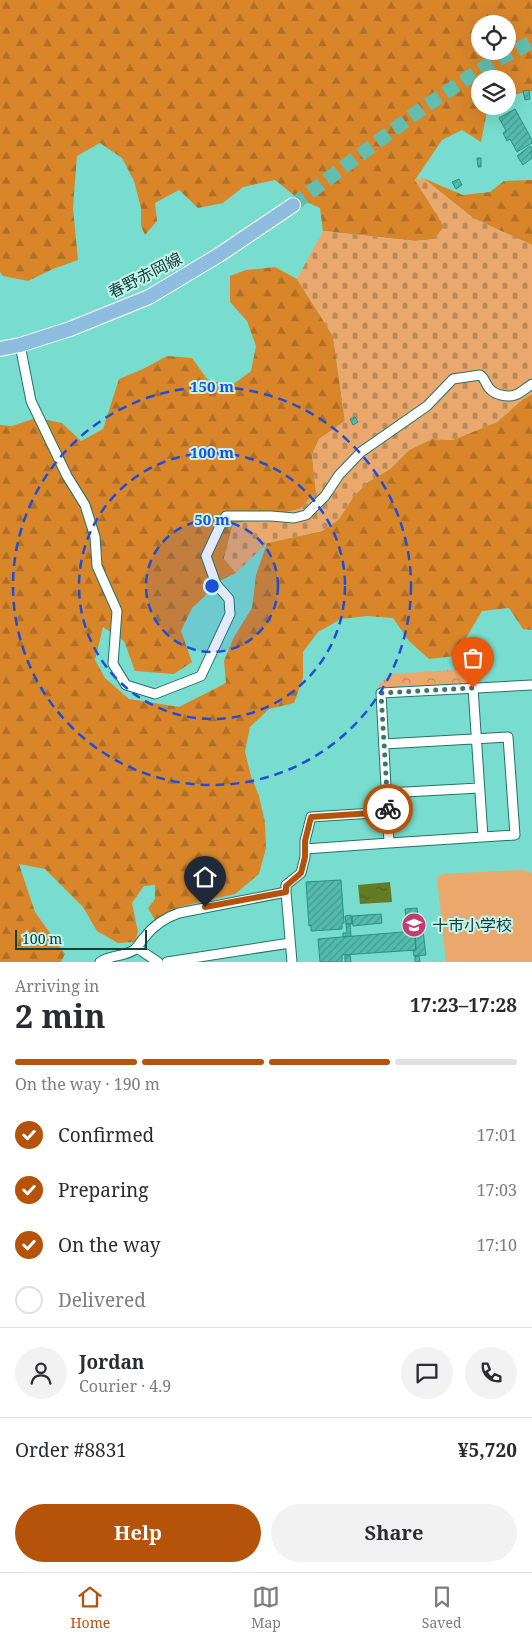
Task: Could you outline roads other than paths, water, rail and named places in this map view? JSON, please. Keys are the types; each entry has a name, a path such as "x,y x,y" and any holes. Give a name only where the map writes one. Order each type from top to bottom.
{"main road":[{"name":"春野赤岡線","path":"0,349 20,345 70,329 149,296 219,255 293,205"}],"street":[{"path":"20,345 31,401 67,476 84,505 95,537 97,566 117,611 113,664 126,685 155,694 201,676 230,614 229,599 216,584 206,556 226,516 294,518 306,515 325,496 339,475 360,452 427,406 453,379 480,375 492,391 505,396 515,395 532,384"},
{"path":"389,844 381,693 532,685"},
{"path":"473,688 483,837"},
{"path":"305,849 515,835 508,737 384,744"},
{"path":"387,793 480,788"},
{"path":"292,962 286,886 301,873 311,817 388,812"},
{"path":"100,962 123,955 136,948 153,928 164,919 178,913 286,892"},
{"path":"167,962 290,943"},
{"path":"136,948 158,962"}],"water":[{"path":"390,882 392,902 360,904 358,885"}],"tunnel":[{"path":"293,205 424,107 489,64 532,42"}],"place":[{"name":"十市小学校","path":"414,925"}]}
